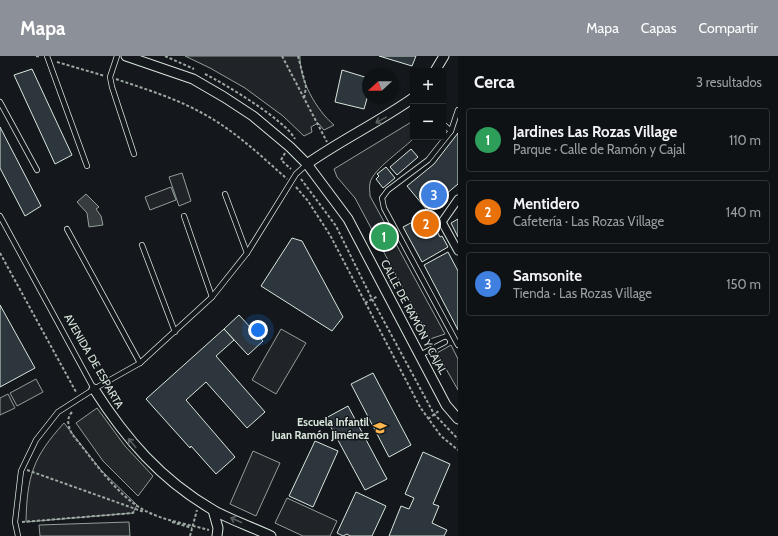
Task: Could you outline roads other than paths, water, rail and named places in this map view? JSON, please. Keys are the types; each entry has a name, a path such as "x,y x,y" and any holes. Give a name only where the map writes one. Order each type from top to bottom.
{"street":[{"name":"CALLE DE RAMÓN Y CAJAL","path":"126,56 193,79 253,116 290,147 307,164 348,219 446,405 458,419"},
{"path":"437,68 444,56"},
{"path":"307,164 330,148 388,116 410,100"},
{"path":"458,199 442,222 458,251"},
{"name":"AVENIDA DE ESPARTA","path":"94,389 116,424 144,456 177,486 213,510 271,536"},
{"path":"213,510 218,528 217,534"}],"lane":[{"path":"117,56 110,77 134,154"},
{"path":"47,58 86,166"},
{"path":"0,102 37,170"},
{"path":"458,110 451,131 428,160 388,190 382,198 384,208 458,345"},
{"path":"446,127 451,131"},
{"path":"18,536 15,522 17,495 22,469 36,440 58,412 140,362 212,297 247,253 296,174 307,164"},
{"path":"225,194 247,253"},
{"name":"AVENIDA DE ESPARTA","path":"0,216 94,389"},
{"path":"184,216 212,297"},
{"path":"67,228 140,362"},
{"path":"142,245 175,332"},
{"path":"420,355 444,342"}],"place":[{"name":"Samsonite","path":"434,195"},
{"name":"Mentidero","path":"426,224"},
{"name":"Jardines Las Rozas Village","path":"384,237"},
{"name":"Escuela Infantil Juan Ramón Jiménez","path":"380,428"}]}
